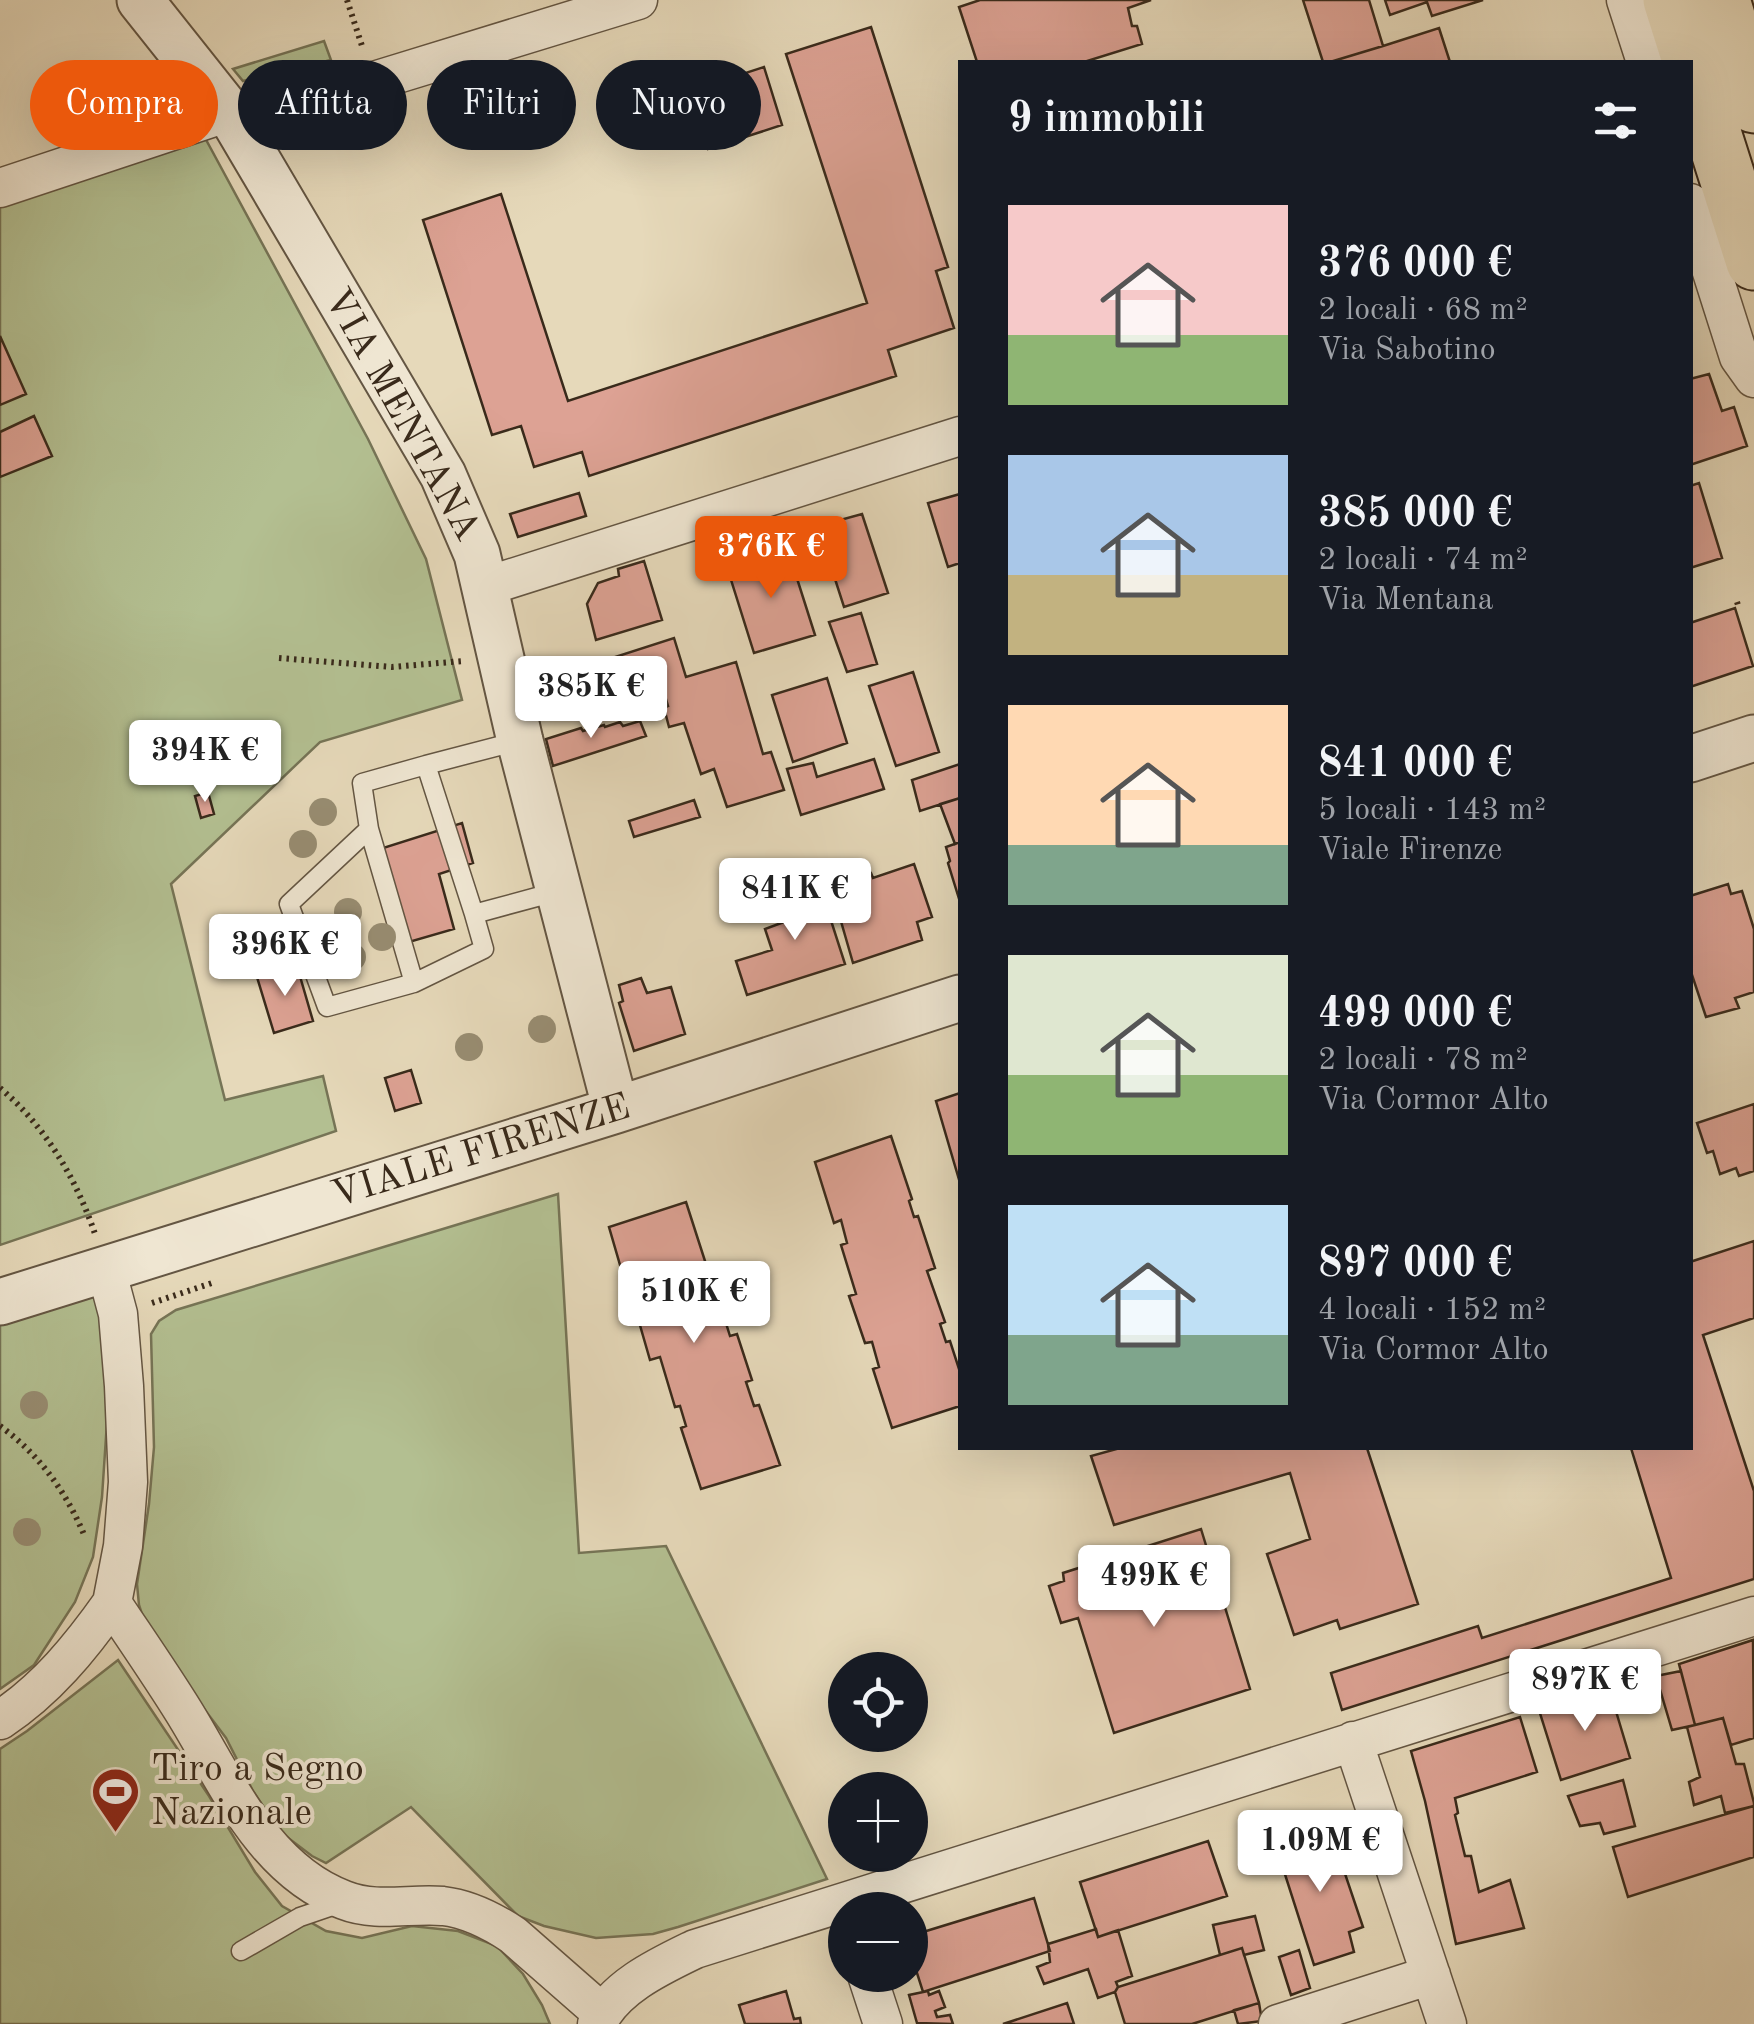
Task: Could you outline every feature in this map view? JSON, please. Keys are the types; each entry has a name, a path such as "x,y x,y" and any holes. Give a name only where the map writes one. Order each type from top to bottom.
{"main road":[{"path":"1672,0 1691,60"},
{"path":"1722,0 1754,105"},
{"path":"1693,67 1754,262"}],"street":[{"name":"VIA MENTANA","path":"140,0 229,112 443,475 469,531 616,1110"},
{"path":"0,188 229,112 374,81 638,0"},
{"path":"1626,0 1645,60"},
{"path":"1693,213 1739,356 1754,378"},
{"path":"484,586 958,437"},
{"path":"1693,757 1754,738"},
{"name":"VIALE FIRENZE","path":"0,1302 958,999"},
{"path":"0,1720 69,1660 112,1603 123,1546 128,1482 118,1314 106,1269"},
{"path":"112,1603 184,1712 247,1818 303,1877 346,1902 370,1907 441,1906 480,1916 513,1935 599,2019 626,1990 657,1968 695,1949 828,1911"},
{"path":"888,1892 1754,1616"},
{"path":"1353,1742 1447,2024"},
{"path":"1278,2024 1431,1975"},
{"path":"873,1992 883,2024"}],"lane":[{"path":"414,983 369,829 362,784 520,741"},
{"path":"369,829 289,904 327,1007 414,983 484,949 426,765"},
{"path":"474,914 560,891"},
{"path":"241,1951 300,1917 346,1902"}],"path":[{"path":"346,0 364,50"},
{"path":"280,658 392,667 500,658"},
{"path":"0,1088 46,1134 84,1203 106,1269"},
{"path":"0,1426 37,1457 63,1494 87,1542"}],"green space":[{"path":"324,41 331,60 262,60"},
{"path":"163,150 212,150 368,439 426,559 462,700 320,742 171,884 225,1100 323,1076 336,1131 0,1245 0,206"},
{"path":"558,1194 579,1553 666,1546 827,1879 653,1934 596,1938 518,1916 411,1807 326,1863 312,1856 279,1831 226,1738 149,1636 139,1605 137,1584 154,1447 151,1334 159,1321 176,1310"},
{"path":"88,1294 95,1297 102,1311 107,1422 93,1557 75,1602 34,1665 0,1689 0,1323"},
{"name":"Tiro a Segno Nazionale","path":"118,1660 255,1872 282,1906 326,1931 362,1938 412,1926 458,1931 497,1946 523,1974 550,2024 0,2024 0,1749"}],"building":[{"path":"980,0 1151,0 1128,8 1142,44 1090,60 976,60 959,7"},
{"path":"1303,0 1369,0 1383,46 1337,60 1322,60"},
{"path":"1385,0 1483,0 1432,16 1427,2 1390,15"},
{"path":"871,27 948,267 936,271 954,328 888,350 896,376 589,476 582,452 534,467 521,426 492,435 423,220 501,194 568,401 867,303 786,54"},
{"path":"1439,28 1449,60 1337,60"},
{"path":"764,67 782,125 761,132"},
{"path":"0,336 26,394 0,405"},
{"path":"1709,374 1722,411 1734,407 1747,446 1693,464 1693,378"},
{"path":"34,416 52,456 0,477 0,432"},
{"path":"1699,483 1722,558 1693,567 1693,485"},
{"path":"579,493 586,516 518,537 510,514"},
{"path":"958,495 958,564 948,567 928,503"},
{"path":"862,514 888,593 844,607 818,526"},
{"path":"787,547 815,635 754,653 727,567"},
{"path":"644,561 662,620 596,640 587,604 598,583 619,576 618,569"},
{"path":"1735,608 1753,666 1693,686 1693,622"},
{"path":"861,613 877,664 847,672 829,622"},
{"path":"674,638 686,677 736,662 763,754 771,752 784,790 727,807 714,769 701,774 684,723 669,727 662,685 625,696 615,657"},
{"path":"913,672 939,752 896,766 869,686"},
{"path":"827,678 847,743 793,762 772,695"},
{"path":"640,721 646,736 553,766 546,739 581,728 583,731"},
{"path":"874,759 884,789 801,815 787,769 813,763 817,777"},
{"path":"958,765 958,799 920,811 912,780"},
{"path":"208,792 214,814 201,818 195,796"},
{"path":"958,799 958,843 955,844 940,804"},
{"path":"694,800 700,817 634,837 629,821"},
{"path":"462,823 473,863 439,874 454,929 409,942 383,848"},
{"path":"958,843 958,896 948,863 946,847"},
{"path":"914,864 932,917 917,922 922,940 853,963 834,897 852,890 848,881 871,873 873,878"},
{"path":"814,877 845,964 747,995 736,961 772,950 765,929 784,922 779,910 788,908 782,888"},
{"path":"1728,884 1731,894 1742,891 1754,929 1754,992 1735,998 1739,1008 1706,1017 1693,978 1693,895"},
{"path":"297,966 313,1021 274,1033 257,977"},
{"path":"641,978 647,993 671,987 685,1034 634,1051 619,1003 623,1001 619,985"},
{"path":"411,1070 421,1103 395,1111 385,1078"},
{"path":"958,1094 958,1176 936,1101"},
{"path":"1754,1104 1754,1171 1739,1176 1736,1168 1720,1174 1713,1151 1707,1153 1697,1123"},
{"path":"891,1136 914,1217 918,1216 935,1268 927,1271 945,1322 940,1324 958,1366 958,1407 892,1428 873,1369 879,1367 872,1342 865,1343 849,1296 856,1294 841,1245 847,1243 841,1220 834,1223 815,1162"},
{"path":"686,1202 705,1261 699,1263 708,1288 715,1288 730,1336 737,1334 752,1380 746,1382 754,1406 759,1405 780,1465 701,1489 681,1428 686,1426 680,1406 675,1407 660,1357 650,1360 635,1308 640,1307 632,1288 627,1289 609,1227"},
{"path":"1754,1241 1754,1318 1703,1335 1754,1491 1754,1579 1342,1710 1331,1673 1478,1626 1482,1638 1671,1578 1632,1450 1693,1450 1693,1261"},
{"path":"1113,1450 1368,1450 1418,1604 1340,1629 1337,1620 1294,1635 1267,1554 1310,1539 1290,1473 1114,1525 1091,1456"},
{"path":"1201,1529 1250,1689 1114,1733 1078,1618 1061,1623 1049,1586 1064,1581 1063,1573"},
{"path":"1753,1640 1754,1738 1731,1745 1723,1718 1695,1725 1679,1664"},
{"path":"1681,1671 1695,1725 1672,1730 1656,1676"},
{"path":"1609,1688 1630,1758 1561,1780 1539,1710"},
{"path":"1520,1717 1537,1772 1455,1798 1455,1815 1465,1856 1471,1856 1479,1892 1510,1880 1524,1928 1456,1944 1411,1751"},
{"path":"1723,1718 1736,1764 1744,1764 1754,1803 1725,1813 1721,1796 1694,1805 1689,1782 1700,1777 1687,1727"},
{"path":"1623,1780 1635,1826 1604,1834 1600,1823 1580,1826 1568,1796"},
{"path":"1754,1806 1754,1857 1628,1897 1613,1847"},
{"path":"1314,1828 1321,1848 1335,1844 1363,1927 1349,1932 1354,1952 1314,1965 1274,1840"},
{"path":"1208,1841 1227,1896 1098,1937 1080,1882"},
{"path":"1034,1898 1050,1951 928,1990 928,1930"},
{"path":"1255,1916 1264,1950 1244,1955 1242,1948 1220,1955 1213,1925"},
{"path":"1096,1929 1098,1937 1118,1930 1132,1976 1116,1982 1115,1992 1098,1998 1088,1969 1044,1984 1037,1967 1050,1962 1048,1944"},
{"path":"1242,1948 1259,2003 1192,2024 1125,2024 1115,1992 1118,1987"},
{"path":"1299,1950 1310,1988 1291,1995 1279,1957"},
{"path":"786,1991 794,2019 800,2018 801,2024 745,2024 739,2005"},
{"path":"939,1991 945,2007 935,2011 937,2017 950,2015 953,2024 917,2023 909,1995"},
{"path":"1067,2003 1074,2024 1003,2024"},
{"path":"1259,2003 1262,2021 1238,2024 1234,2010"}],"place":[{"name":"Tiro a Segno Nazionale","path":"116,1834"}]}
